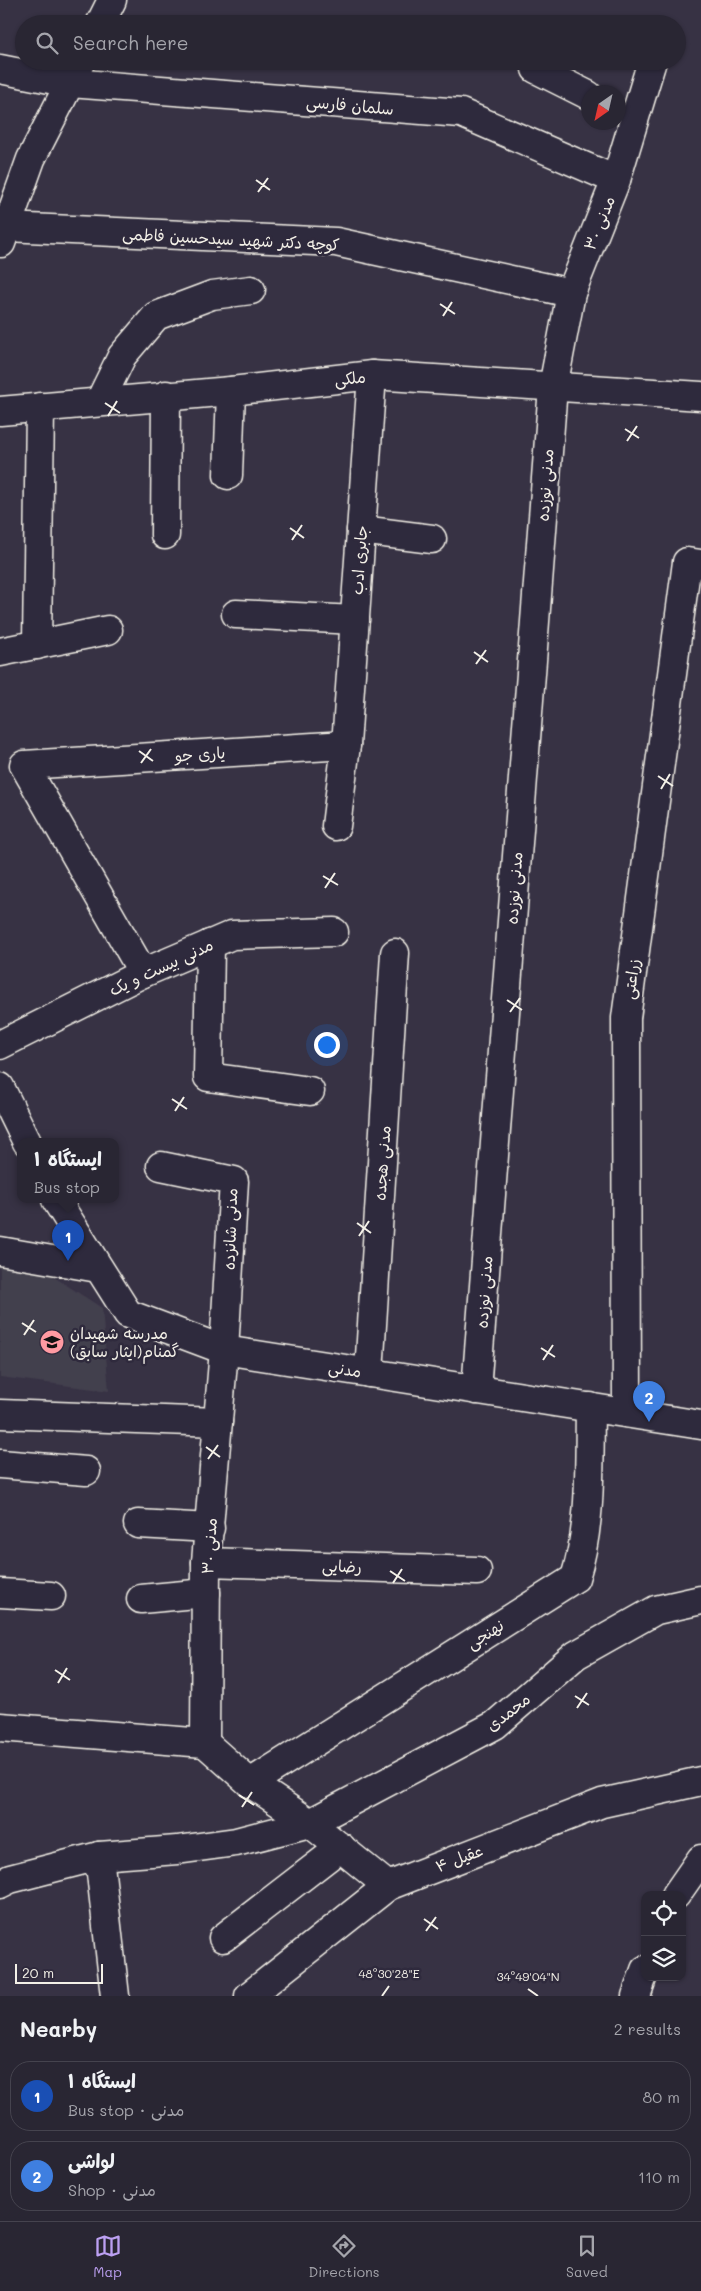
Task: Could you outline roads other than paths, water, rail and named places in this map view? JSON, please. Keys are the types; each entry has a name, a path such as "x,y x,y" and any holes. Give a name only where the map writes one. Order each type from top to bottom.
{"street":[{"name":"سلمان فارسی","path":"0,69 15,70"},
{"name":"سلمان فارسی","path":"25,70 76,72 461,114 616,180"},
{"path":"538,70 581,91"},
{"name":"مدنی ۳۰","path":"553,387 571,294 616,180 627,113 648,70"},
{"path":"3,236 9,192 31,159 76,72"},
{"name":"کوچه دکتر شهید سیدحسین فاطمی","path":"3,236 336,242 571,294"},
{"path":"100,401 122,356 156,316 212,295 252,290"},
{"name":"ملکی","path":"0,410 231,391 372,376 701,396"},
{"name":"جابری ادب","path":"336,826 346,745 372,376"},
{"name":"مدنی نوزده","path":"476,1390 553,387"},
{"path":"228,476 231,391"},
{"path":"165,535 166,395"},
{"path":"37,645 40,407"},
{"path":"362,530 432,539"},
{"name":"زراعتی","path":"627,1413 626,1018 687,562 701,564"},
{"path":"236,614 355,620"},
{"path":"0,652 108,630"},
{"name":"یاری جو","path":"143,973 24,765 346,745"},
{"name":"مدنی بیست و یک","path":"0,1045 143,973 232,935 334,932"},
{"path":"210,944 208,1077 310,1091"},
{"name":"مدنی هجده","path":"369,1373 395,953"},
{"path":"0,1087 25,1138"},
{"name":"مدنی شانزده","path":"161,1166 234,1181 224,1350"},
{"name":"مدنی","path":"58,1203 128,1314 224,1350 701,1425"},
{"path":"0,1251 98,1268"},
{"name":"مدنی ۳۰","path":"205,1742 206,1562 224,1350"},
{"name":"نهنجی","path":"250,1783 575,1578 583,1554 589,1482 590,1407"},
{"path":"2,1421 218,1422"},
{"path":"0,1464 86,1471"},
{"path":"138,1524 210,1528"},
{"name":"رضایی","path":"206,1562 477,1571"},
{"path":"0,1593 51,1596"},
{"path":"142,1599 206,1593"},
{"name":"محمدی","path":"0,1884 10,1879 99,1856 177,1850 236,1842 310,1823 495,1725 576,1655 656,1610 701,1600"},
{"path":"0,1727 205,1742 250,1783 310,1823 388,1886"},
{"name":"عقیل ۴","path":"249,1996 388,1886 602,1803 701,1781"},
{"path":"223,1938 341,1847"},
{"path":"99,1856 115,1996"},
{"path":"679,1891 701,1859"},
{"path":"636,1996 641,1981"}],"place":[{"name":"ایستگاه ۱","path":"68,1261"},
{"name":"مدرسه شهیدان گمنام(ایثار سابق)","path":"52,1342"},
{"name":"لواشی","path":"649,1422"}]}
